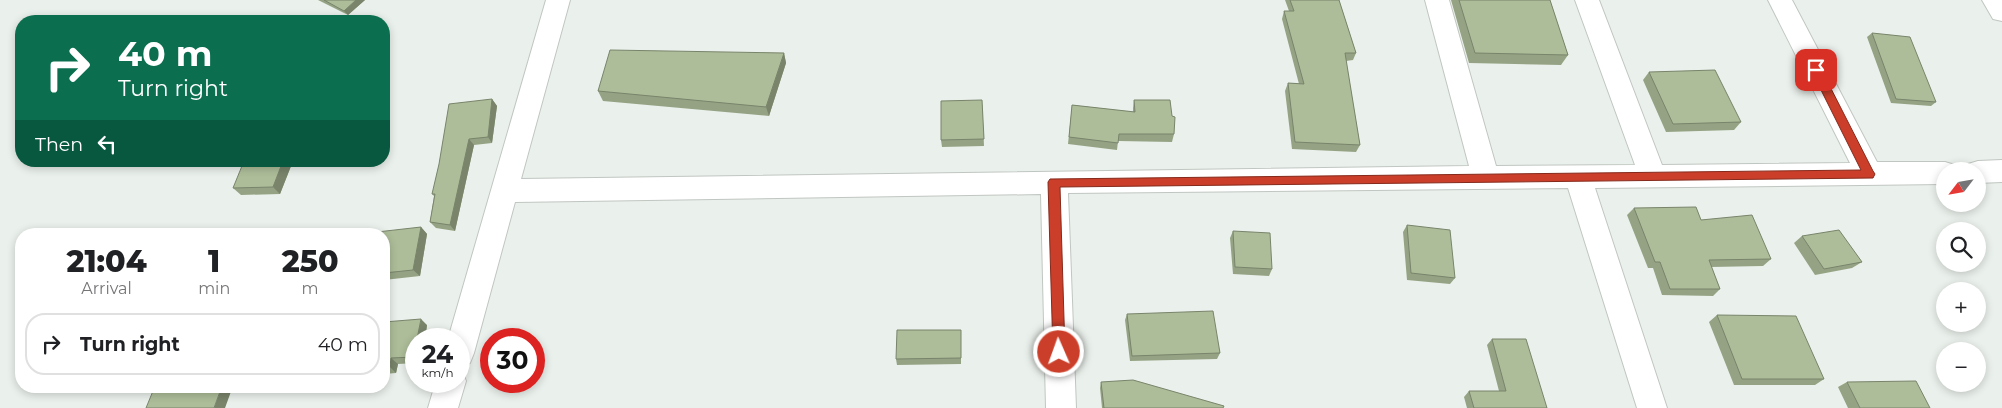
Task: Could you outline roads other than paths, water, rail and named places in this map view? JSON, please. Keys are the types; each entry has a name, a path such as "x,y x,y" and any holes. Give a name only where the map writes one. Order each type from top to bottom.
{"street":[{"path":"466,328 558,0"},
{"path":"1437,0 1486,178"},
{"path":"1588,0 1653,176"},
{"path":"1780,0 1869,174"},
{"path":"1994,0 2002,12"},
{"path":"1986,172 2002,172"},
{"path":"504,191 1054,182 1936,173"},
{"path":"1578,177 1652,408"},
{"path":"1054,182 1061,408"},
{"path":"443,408 447,393"}]}
